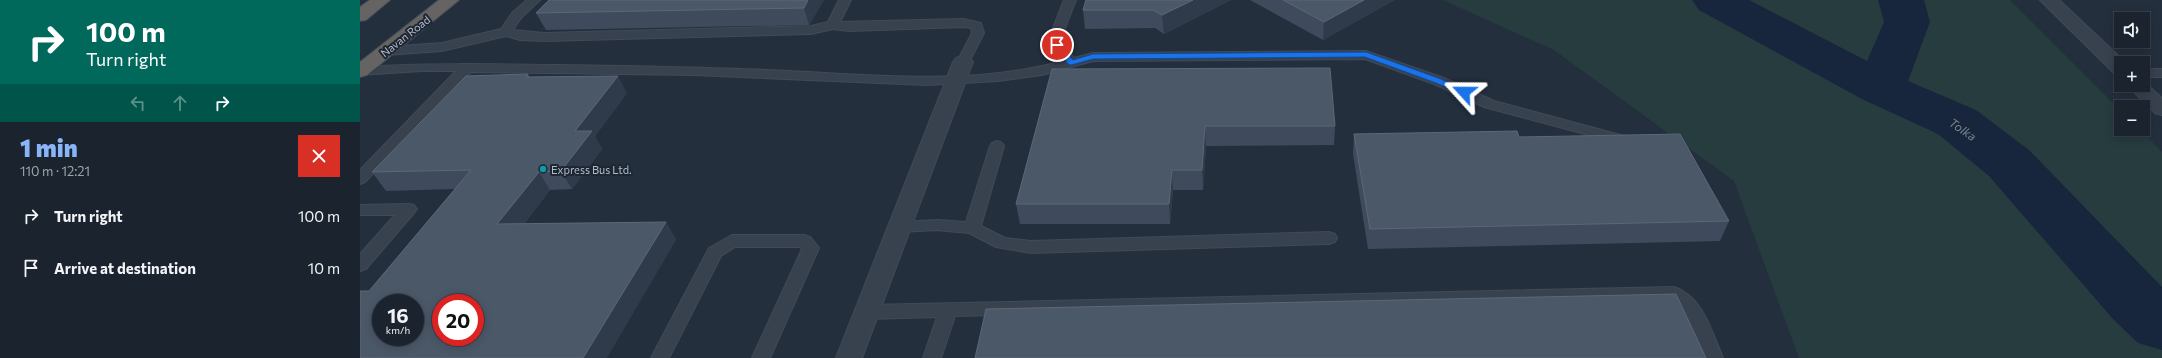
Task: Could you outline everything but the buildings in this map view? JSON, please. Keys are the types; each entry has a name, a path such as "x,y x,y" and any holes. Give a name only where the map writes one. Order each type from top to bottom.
{"highway":[{"path":"360,16 381,0"},
{"name":"Navan Road","path":"360,71 450,0"}],"street":[{"path":"2049,0 2114,62"},
{"path":"849,358 960,71"},
{"path":"2145,92 2162,109"}],"lane":[{"path":"506,32 516,16 534,0"},
{"path":"833,25 845,0"},
{"path":"1070,0 1056,36 1057,45 1071,63"},
{"path":"386,51 442,47 506,32 520,36 544,37 811,30 833,25 849,27 964,23 978,26 978,33 960,71"},
{"path":"360,71 421,67 694,71 908,81 960,71 998,77 1042,71 1093,57 1366,55 1439,81 1489,104 1619,139"},
{"path":"360,179 467,68"},
{"path":"2150,73 2162,73"},
{"path":"972,228 997,146"},
{"path":"360,210 409,209 360,265"},
{"path":"900,227 937,225 972,228 1002,243 1031,247 1329,238"},
{"path":"660,358 715,252 732,241 804,241 811,248 761,358"},
{"path":"867,312 1674,293 1690,305 1714,358"},
{"path":"932,358 948,310"}],"green space":[{"path":"1443,0 1706,0 1967,135 2006,166 2052,220 2126,297 2010,147 1895,87 1855,62 1737,0 2010,0 2114,104 2114,136 2146,136 2162,152 2162,358 1799,358 1734,181 1554,50"}],"waterway":[{"name":"Tolka","path":"1715,0 1880,88"},
{"path":"1880,88 1907,22 1901,0"},
{"name":"Tolka","path":"1880,88 1957,122 2009,163 2136,302 2162,325"}],"place":[{"name":"Express Bus Ltd.","path":"543,169"}],"route":[{"path":"1057,45 1071,63 1093,57 1366,55 1439,81 1464,92"}]}
